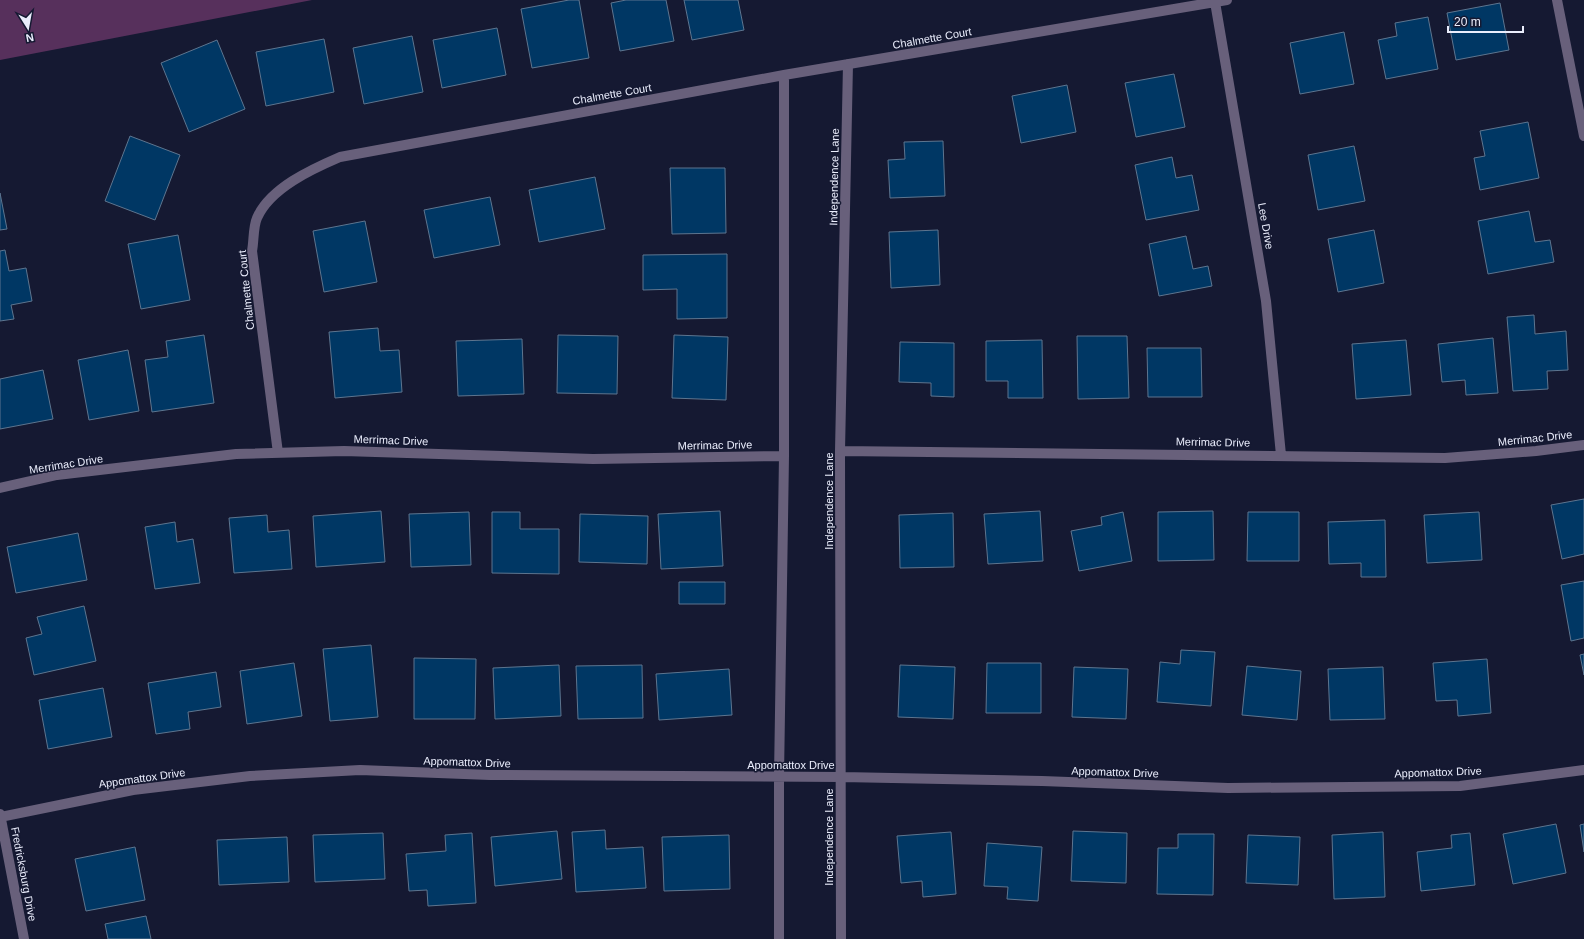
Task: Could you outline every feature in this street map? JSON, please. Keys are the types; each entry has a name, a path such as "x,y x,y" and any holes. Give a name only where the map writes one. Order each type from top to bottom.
{"street":[{"name":"Chalmette Court","path":"278,453 252,251 257,218 267,203 285,186 306,172 340,157 784,74 1227,0"},
{"path":"1557,0 1584,136"},
{"name":"Lee Drive","path":"1215,2 1266,301 1282,455"},
{"name":"Independence Lane","path":"841,939 842,777 840,451 848,64"},
{"path":"779,939 779,777 784,456 784,74"},
{"name":"Merrimac Drive","path":"840,451 1446,458 1536,451 1584,445"},
{"name":"Merrimac Drive","path":"0,488 57,475 236,454 344,451 593,459 784,456"},
{"name":"Appomattox Drive","path":"0,815 133,790 250,776 360,770 490,775 842,777 1042,781 1228,788 1460,786 1584,770"},
{"name":"Fredricksburg Drive","path":"0,815 24,939"}],"shaded area":[{"path":"0,0 312,0 0,60"}],"building":[{"path":"569,0 579,0 589,58 532,68 521,9"},
{"path":"626,0 666,0 674,41 620,51 611,3"},
{"path":"684,0 738,0 744,30 692,40"},
{"path":"1500,3 1509,50 1456,60 1447,13"},
{"path":"1428,17 1438,69 1386,79 1378,40 1397,36 1395,23"},
{"path":"497,28 506,75 442,88 433,40"},
{"path":"1344,32 1354,84 1300,94 1290,43"},
{"path":"412,36 423,92 364,104 353,48"},
{"path":"324,39 334,92 266,106 256,52"},
{"path":"217,40 245,109 189,132 161,63"},
{"path":"1174,74 1185,127 1136,137 1125,83"},
{"path":"1067,85 1076,132 1021,143 1012,96"},
{"path":"1528,122 1539,178 1480,190 1474,158 1485,156 1480,131"},
{"path":"130,136 180,155 155,220 105,201"},
{"path":"943,141 945,196 890,198 888,160 905,159 904,142"},
{"path":"1354,146 1365,201 1318,210 1308,155"},
{"path":"1172,157 1176,178 1192,175 1199,210 1146,220 1135,165"},
{"path":"670,168 725,168 726,233 672,234"},
{"path":"595,177 605,229 539,242 529,190"},
{"path":"0,193 7,229 0,230"},
{"path":"490,197 500,245 434,258 424,210"},
{"path":"1529,211 1535,242 1550,240 1554,262 1488,274 1478,221"},
{"path":"365,221 377,282 324,292 313,231"},
{"path":"938,230 940,285 891,288 889,232"},
{"path":"1374,230 1384,283 1338,292 1328,239"},
{"path":"178,235 190,300 141,309 128,244"},
{"path":"1186,236 1193,269 1208,266 1212,286 1159,296 1149,244"},
{"path":"5,250 9,271 26,268 32,301 11,305 14,319 0,321 0,251"},
{"path":"727,254 727,318 677,319 677,289 643,290 643,255"},
{"path":"1534,315 1535,334 1566,331 1568,370 1547,371 1548,389 1513,391 1507,317"},
{"path":"378,328 380,351 399,350 402,392 335,398 329,332"},
{"path":"204,335 214,403 152,412 145,360 168,357 166,341"},
{"path":"558,335 618,336 617,394 557,393"},
{"path":"674,335 728,337 726,400 672,398"},
{"path":"1077,336 1127,336 1129,398 1078,399"},
{"path":"1493,338 1498,393 1466,395 1465,380 1442,382 1438,344"},
{"path":"522,339 524,394 458,396 456,341"},
{"path":"1042,340 1043,398 1008,398 1008,381 986,381 986,341"},
{"path":"1406,340 1411,395 1356,399 1352,344"},
{"path":"900,342 954,343 954,397 931,396 931,383 899,382"},
{"path":"1147,348 1201,348 1202,397 1148,397"},
{"path":"128,350 139,411 89,420 78,360"},
{"path":"43,370 53,419 0,429 0,379"},
{"path":"1584,499 1584,554 1562,559 1551,505"},
{"path":"381,511 385,562 316,567 313,516"},
{"path":"720,511 723,566 661,569 658,514"},
{"path":"1040,511 1043,561 988,564 984,514"},
{"path":"1213,511 1214,560 1158,561 1158,512"},
{"path":"469,512 471,565 411,567 409,514"},
{"path":"492,512 520,512 520,529 559,529 559,574 492,573"},
{"path":"1123,512 1132,561 1079,571 1071,531 1102,525 1101,517"},
{"path":"1248,512 1299,512 1299,561 1247,561"},
{"path":"1479,512 1482,560 1427,563 1424,515"},
{"path":"953,513 954,567 900,568 899,515"},
{"path":"580,514 648,516 647,564 579,562"},
{"path":"267,515 268,532 289,530 292,569 234,573 229,518"},
{"path":"1385,520 1386,577 1361,577 1361,563 1329,564 1328,522"},
{"path":"175,522 177,542 193,539 200,583 155,589 145,527"},
{"path":"78,533 87,580 16,593 7,547"},
{"path":"1584,581 1584,638 1571,641 1561,585"},
{"path":"679,582 725,582 725,604 679,604"},
{"path":"84,606 96,661 34,675 26,638 42,634 37,617"},
{"path":"371,645 378,717 330,721 323,649"},
{"path":"1181,650 1215,652 1211,706 1157,702 1160,662 1180,664"},
{"path":"1584,654 1584,675 1580,655"},
{"path":"414,658 476,659 475,719 414,719"},
{"path":"1487,659 1491,713 1458,716 1457,700 1436,701 1433,663"},
{"path":"294,663 302,716 247,724 240,671"},
{"path":"987,663 1041,663 1041,713 986,713"},
{"path":"559,665 561,716 495,719 493,668"},
{"path":"642,665 643,718 578,719 576,666"},
{"path":"900,665 955,667 953,719 898,717"},
{"path":"1247,666 1301,671 1297,720 1242,715"},
{"path":"1074,667 1128,669 1126,719 1072,717"},
{"path":"1383,667 1385,719 1330,720 1328,669"},
{"path":"729,669 732,715 659,720 656,674"},
{"path":"216,672 221,707 188,712 190,729 156,734 148,683"},
{"path":"103,688 112,737 48,749 39,700"},
{"path":"1556,824 1566,873 1513,884 1503,834"},
{"path":"1584,824 1584,852 1580,825"},
{"path":"605,830 606,849 643,847 646,888 576,892 572,832"},
{"path":"557,831 562,879 495,886 491,837"},
{"path":"1073,831 1127,833 1126,883 1071,881"},
{"path":"951,832 956,894 923,897 922,881 901,883 897,836"},
{"path":"1383,832 1385,897 1334,899 1332,835"},
{"path":"383,833 385,879 315,882 313,835"},
{"path":"472,833 476,903 428,906 427,890 409,891 406,854 446,851 445,835"},
{"path":"1470,833 1475,885 1421,891 1417,852 1452,848 1451,835"},
{"path":"1178,834 1214,834 1213,895 1157,894 1158,848 1178,848"},
{"path":"729,835 730,889 664,891 662,837"},
{"path":"1248,835 1300,837 1298,885 1246,883"},
{"path":"287,837 289,882 219,885 217,840"},
{"path":"987,843 1042,847 1038,901 1007,899 1008,887 984,886"},
{"path":"135,847 145,900 86,911 75,859"},
{"path":"146,916 151,939 108,939 105,924"}]}
